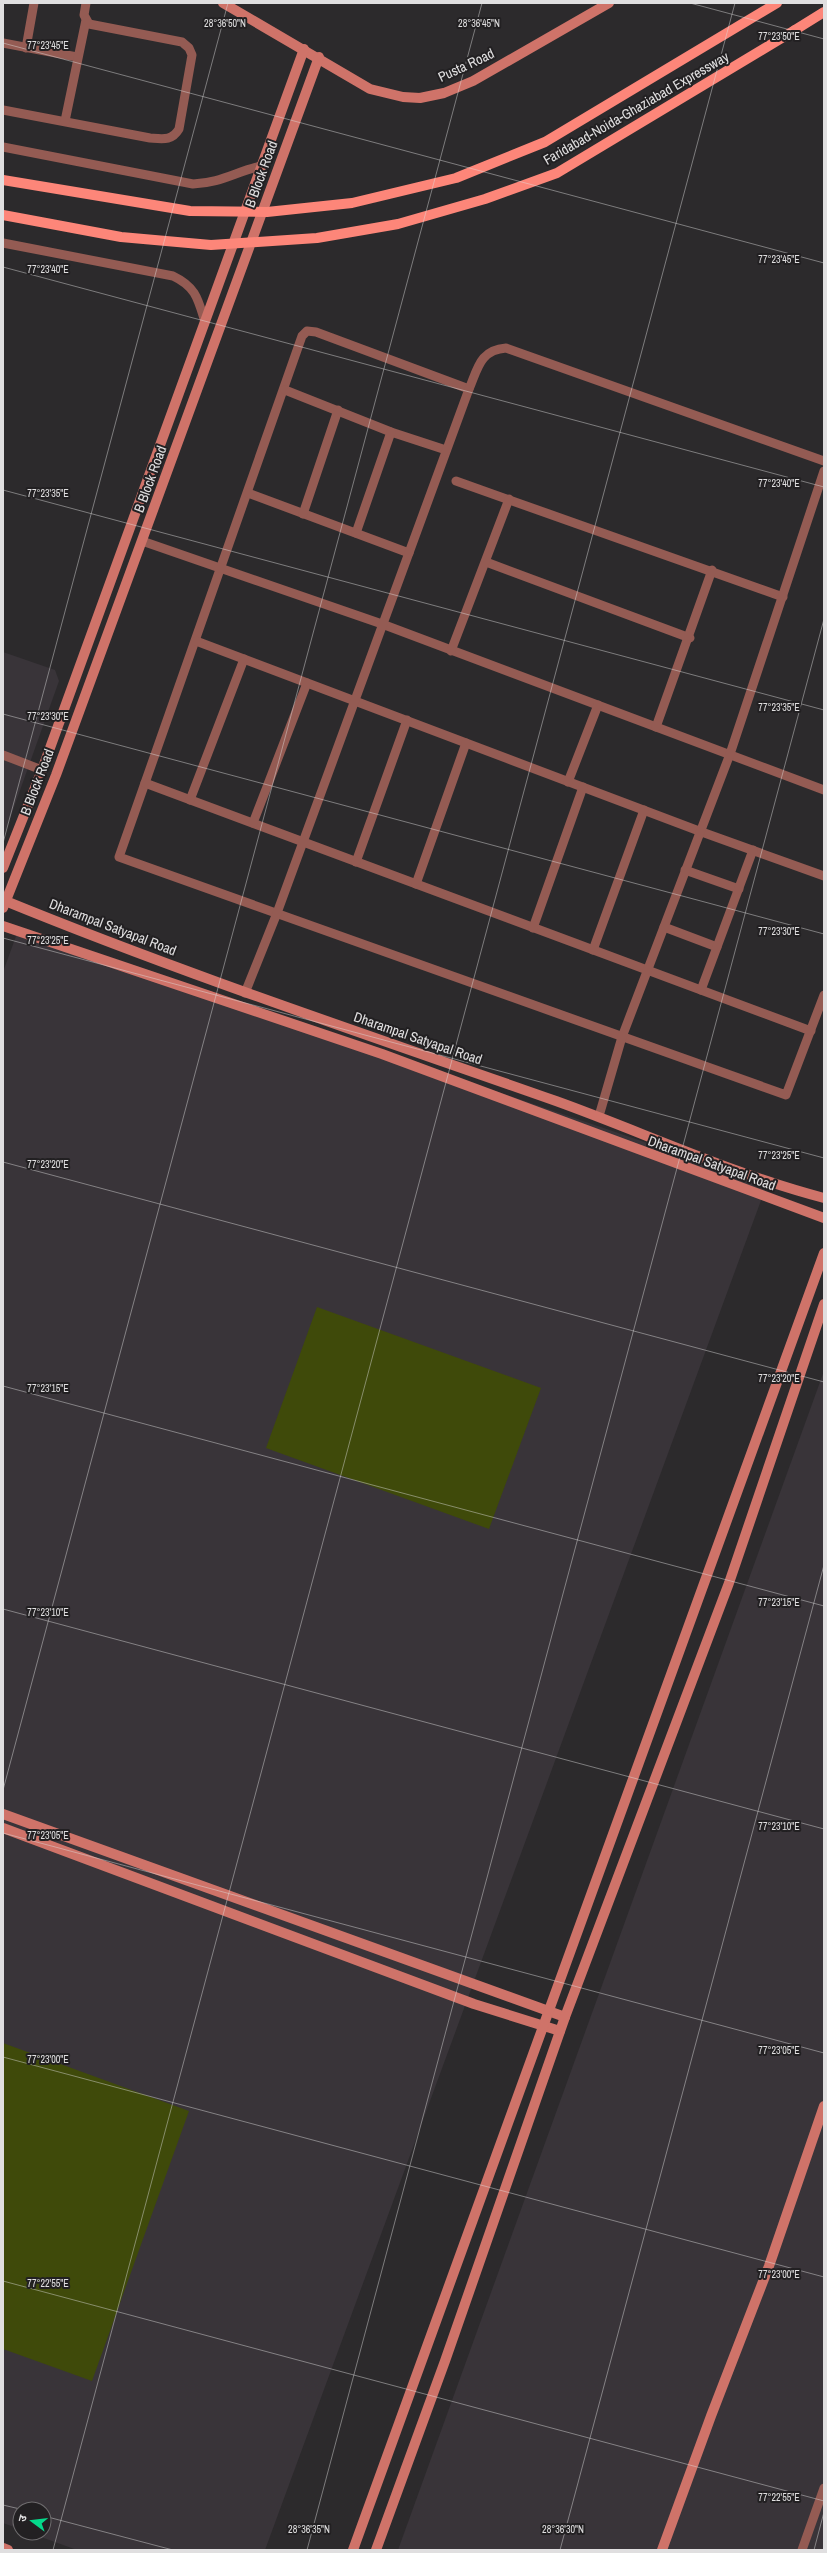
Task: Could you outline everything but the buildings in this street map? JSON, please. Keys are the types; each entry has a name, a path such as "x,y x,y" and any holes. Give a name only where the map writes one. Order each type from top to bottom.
{"main road":[{"name":"Faridabad-Noida-Ghaziabad Expressway","path":"3,180 190,211 252,212 352,203 456,178 545,142 777,3"},
{"name":"Faridabad-Noida-Ghaziabad Expressway","path":"3,215 121,237 211,245 317,238 398,224 485,199 556,173 824,12"}],"street":[{"path":"26,48 34,3"},
{"path":"65,121 77,57 86,20 86,3"},
{"name":"Pusta Road","path":"223,3 304,48 370,89 403,97 420,98 444,93 473,81 609,3"},
{"path":"3,110 166,140 175,136 179,129 192,55 189,48 182,42 94,26 86,20"},
{"path":"3,43 77,57"},
{"name":"B Block Road","path":"3,868 42,770 304,48"},
{"name":"B Block Road","path":"4,903 56,775 319,57"},
{"path":"3,147 193,184 212,183 238,171 261,166"},
{"path":"3,244 173,276 185,282 196,294 205,322"},
{"path":"469,389 312,331 302,336 285,390 119,857 786,1095 824,995"},
{"path":"245,992 277,913 446,450 469,389 484,355 494,349 506,348 824,461"},
{"path":"285,390 391,432 446,450"},
{"path":"303,514 338,410"},
{"path":"356,533 391,432"},
{"path":"599,1116 622,1037 648,971 699,831 730,754 784,597 824,471"},
{"path":"456,481 712,570 784,597"},
{"path":"248,493 409,553"},
{"path":"451,651 509,499"},
{"path":"142,541 221,570 382,624 824,790"},
{"path":"486,562 690,638"},
{"path":"656,726 690,638 712,570"},
{"path":"196,641 568,782 824,876"},
{"path":"190,800 244,659"},
{"path":"253,823 307,683"},
{"path":"568,782 598,705"},
{"path":"356,862 407,720"},
{"path":"416,884 466,743"},
{"path":"3,755 42,770"},
{"path":"145,783 811,1031"},
{"path":"533,928 583,787"},
{"path":"593,950 644,810"},
{"path":"701,990 753,850"},
{"path":"685,870 739,888"},
{"name":"Dharampal Satyapal Road","path":"4,903 245,992 599,1116 775,1185 824,1198"},
{"name":"Dharampal Satyapal Road","path":"3,926 382,1054 824,1218"},
{"path":"664,927 717,946"},
{"path":"353,2550 824,1253"},
{"path":"376,2550 447,2354 564,2016 729,1583 824,1304"},
{"path":"3,1814 548,2012 564,2016"},
{"path":"3,1828 452,1996 560,2031"},
{"path":"662,2550 711,2416 769,2266 824,2106"},
{"path":"802,2550 824,2488"},
{"path":"3,2548 8,2550"}],"shaded area":[{"path":"3,652 55,670 59,681 3,838"},
{"path":"19,928 767,1184 265,2550 77,2550 52,2541 52,2501 12,2501 12,2526 3,2523 3,972"},
{"path":"824,1371 824,2550 398,2550"}],"green space":[{"path":"317,1307 541,1388 489,1529 266,1448"},
{"path":"3,2043 189,2111 92,2381 3,2349"}]}
